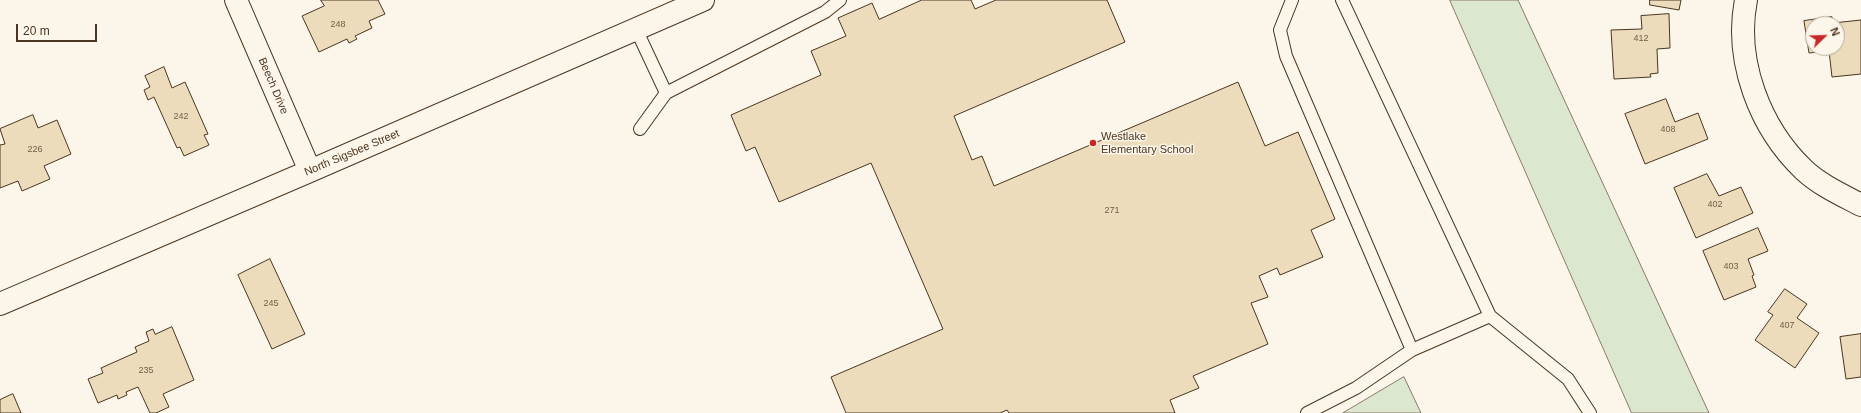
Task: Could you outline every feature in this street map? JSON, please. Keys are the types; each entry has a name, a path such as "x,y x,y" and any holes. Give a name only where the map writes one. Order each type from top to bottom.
{"street":[{"name":"Beech Drive","path":"236,0 310,171"},
{"name":"North Sigsbee Street","path":"0,304 703,0"},
{"path":"1746,0 1743,28 1746,61 1752,86 1765,118 1785,149 1804,170 1841,196 1861,205"}],"lane":[{"path":"640,129 666,93 825,12 840,0"},
{"path":"1292,0 1280,30 1286,56 1412,350"},
{"path":"1342,0 1490,316 1568,379 1590,413"},
{"path":"636,29 666,93"},
{"path":"1307,413 1356,388 1412,350 1490,316"}],"green space":[{"path":"1450,0 1518,0 1709,413 1632,413"},
{"path":"1404,377 1421,413 1343,413"}],"building":[{"path":"321,0 378,0 385,14 369,21 372,28 355,36 357,39 349,43 347,39 319,52 302,16 324,6"},
{"path":"922,0 971,0 975,9 996,0 1107,0 1125,42 954,116 972,160 982,156 994,186 1238,82 1265,146 1298,132 1335,219 1311,230 1323,257 1280,275 1277,268 1259,276 1268,297 1251,303 1268,344 1193,376 1199,388 1170,400 1175,413 1009,413 1007,410 1000,413 846,413 831,377 943,329 871,163 779,202 755,147 746,151 731,115 821,75 811,51 846,36 838,18 872,3 879,19"},
{"path":"1650,0 1681,0 1679,10 1650,5"},
{"path":"1669,14 1670,48 1657,49 1658,73 1650,74 1651,77 1614,79 1611,30 1642,29 1641,16"},
{"path":"1861,20 1861,74 1832,77 1830,56 1845,56 1845,22"},
{"path":"164,67 172,88 185,82 208,134 204,135 209,145 184,156 180,147 177,148 154,97 148,100 144,90 150,87 145,76"},
{"path":"1666,99 1675,122 1698,113 1708,139 1645,164 1625,114"},
{"path":"33,115 38,128 57,120 71,154 44,166 50,179 22,191 18,181 0,188 0,145 5,144 0,129"},
{"path":"1707,174 1719,196 1741,187 1753,213 1696,238 1674,188"},
{"path":"1758,228 1768,251 1748,259 1754,275 1752,276 1756,287 1724,300 1703,251"},
{"path":"270,259 305,334 272,349 238,275"},
{"path":"1785,289 1807,304 1797,318 1819,333 1795,368 1755,340 1773,315 1768,312"},
{"path":"172,327 194,380 163,394 169,407 156,413 150,413 138,387 126,392 127,395 118,399 117,395 98,403 88,379 103,373 101,368 137,352 135,347 149,341 146,332 153,329 155,334"},
{"path":"1861,334 1861,377 1846,379 1840,337"},
{"path":"13,394 21,413 0,413 0,400"}],"place":[{"name":"Westlake Elementary School","path":"1093,143"}]}
